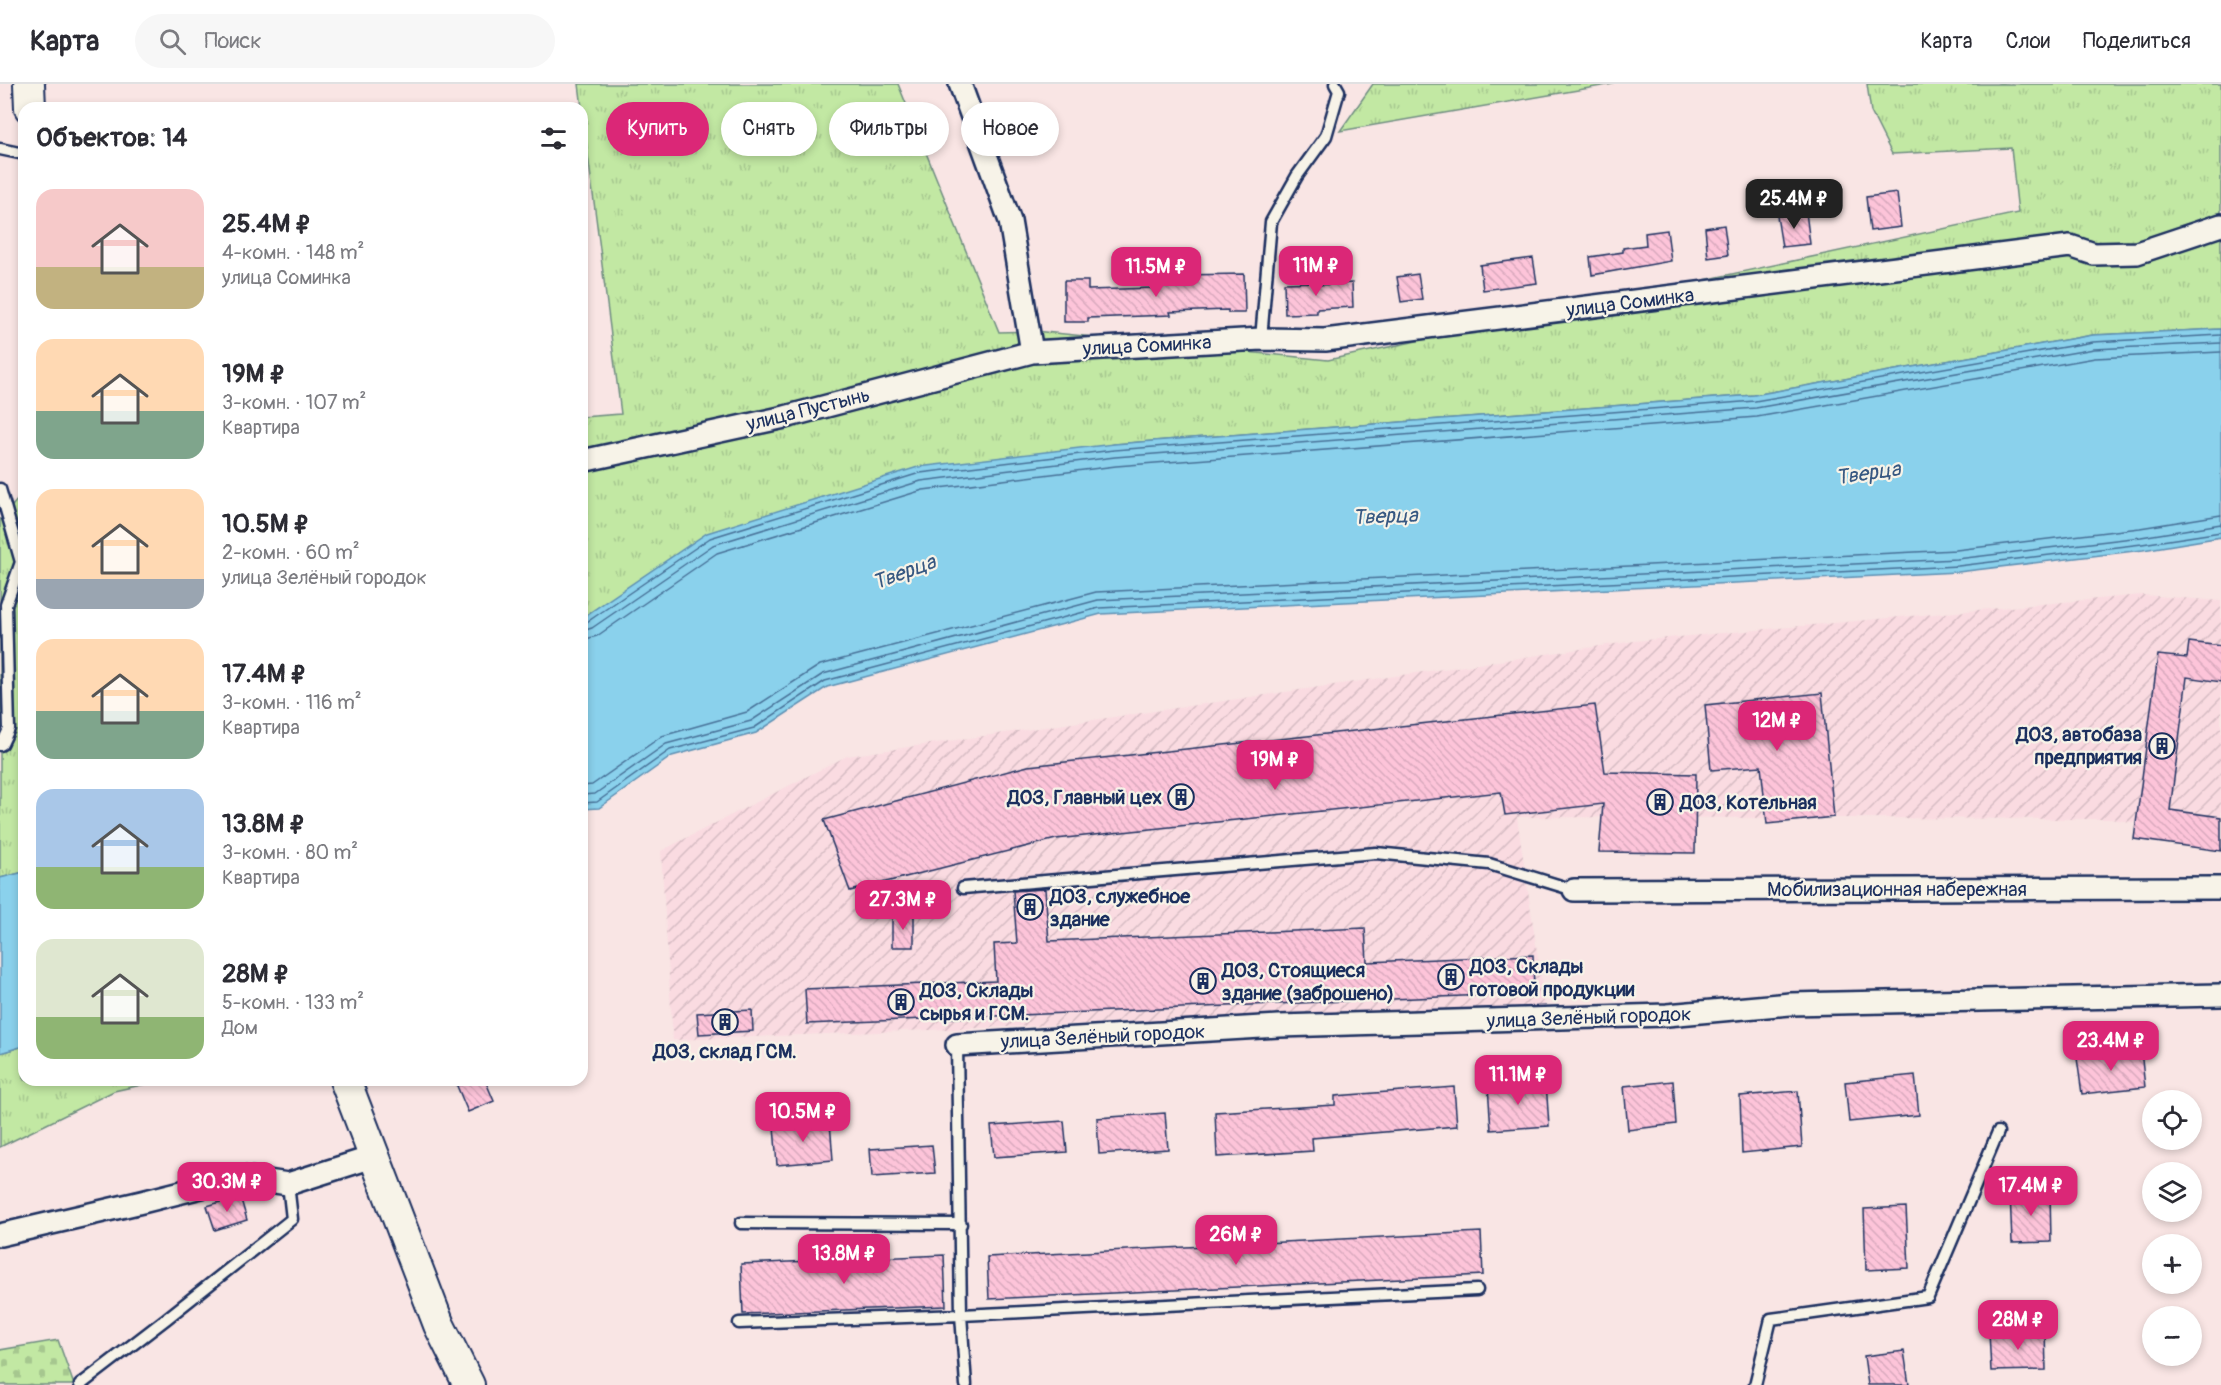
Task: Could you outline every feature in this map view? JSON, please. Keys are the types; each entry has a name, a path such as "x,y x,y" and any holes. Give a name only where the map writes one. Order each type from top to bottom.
{"street":[{"path":"29,84 30,102"},
{"path":"960,84 1010,221 1032,352"},
{"name":"улица Соминка","path":"1032,352 1261,339 1325,340 2070,246 2094,254 2137,253 2221,225"},
{"name":"улица Пустынь","path":"588,460 785,417 1032,352"},
{"name":"Мобилизационная набережная","path":"1574,890 2221,888"},
{"name":"улица Зелёный городок","path":"957,1045 1279,1026 1667,1016 1790,1004 2221,995"},
{"path":"347,1086 439,1324 469,1385"},
{"path":"0,1235 241,1177 288,1184 376,1156"}],"lane":[{"path":"1261,339 1271,222 1297,176 1326,136 1339,92 1335,84"},
{"path":"0,149 18,153"},
{"path":"0,489 18,548"},
{"path":"0,745 9,729 6,605 18,572"},
{"path":"963,888 1376,853 1489,864 1574,890"},
{"path":"957,1045 961,1315 966,1385"},
{"path":"1755,1385 1771,1319 1928,1297 1998,1132"},
{"path":"80,1385 292,1219 288,1184"},
{"path":"741,1223 961,1224"},
{"path":"738,1323 961,1315 1477,1290"}],"shaded area":[{"path":"2142,595 2221,601 2221,834 2110,819 1517,817 1545,1006 673,1040 661,851 847,756 1635,641"}],"green space":[{"path":"579,84 898,84 905,102 829,102 829,156 927,156 999,332 1034,331 1328,360 2018,213 2011,148 1892,154 1871,112 1867,84 2221,84 2221,329 2093,335 1754,395 1114,444 621,593 588,614 588,417 621,414 588,155 588,102 581,102"},
{"path":"1373,84 1613,84 1340,131"},
{"path":"18,499 18,874 0,878 0,520"},
{"path":"18,1048 18,1086 137,1086 114,1091 0,1147 0,1053"},
{"path":"58,1340 74,1385 0,1385 0,1350"}],"water":[{"name":"Тверца","path":"2221,329 2221,537 2143,550 1958,572 1101,614 827,687 756,733 672,756 599,808 588,809 588,614 707,533 918,467 1114,444 1754,395 2093,335"},
{"path":"18,874 18,1048 0,1053 0,878"}],"building":[{"path":"1897,193 1901,227 1870,231 1866,197"},
{"path":"1806,212 1810,244 1782,247 1777,216"},
{"path":"1724,225 1728,255 1708,258 1705,228"},
{"path":"1667,230 1671,261 1592,275 1590,257 1623,252 1623,248 1646,245 1645,233"},
{"path":"1533,258 1537,283 1483,290 1480,265"},
{"path":"1244,274 1245,313 1228,313 1228,310 1170,312 1171,315 1088,318 1088,322 1064,322 1064,281 1088,281 1088,290 1153,288 1153,278 1179,277 1179,275"},
{"path":"1418,274 1422,299 1401,302 1397,277"},
{"path":"1317,282 1317,285 1352,283 1353,307 1317,309 1317,313 1285,314 1284,283"},
{"name":"ДОЗ, автобаза предприятия","path":"2189,642 2221,646 2221,682 2187,677 2170,810 2221,817 2221,851 2134,839 2158,655 2187,658"},
{"path":"1822,693 1834,817 1767,824 1761,766 1711,770 1705,705"},
{"name":"ДОЗ, Главный цех","path":"1595,705 1605,772 1696,774 1695,853 1599,852 1603,804 1505,815 1501,792 1056,839 850,891 824,820 1028,766"},
{"path":"1045,889 1049,941 1365,928 1367,962 1533,955 1534,993 807,1024 805,989 996,981 994,944 1017,943 1013,891"},
{"path":"892,915 914,915 914,947 892,947"},
{"name":"ДОЗ, склад ГСМ.","path":"752,1010 753,1031 699,1034 697,1013"},
{"path":"2141,1051 2145,1087 2082,1094 2077,1058"},
{"path":"1915,1075 1919,1115 1849,1122 1845,1082"},
{"path":"1673,1081 1676,1124 1628,1130 1624,1086"},
{"path":"1546,1082 1549,1126 1491,1130 1488,1086"},
{"path":"457,1086 488,1086 494,1101 468,1112"},
{"path":"1454,1087 1457,1126 1312,1138 1313,1151 1217,1157 1215,1112 1335,1105 1335,1096"},
{"path":"1798,1091 1802,1147 1742,1153 1740,1096"},
{"path":"1165,1113 1168,1149 1099,1154 1097,1118"},
{"path":"1064,1121 1067,1152 994,1157 991,1126"},
{"path":"830,1122 833,1160 777,1165 774,1126"},
{"path":"932,1145 935,1173 872,1177 870,1149"},
{"path":"2050,1191 2051,1242 2012,1243 2010,1192"},
{"path":"240,1196 247,1220 215,1230 207,1206"},
{"path":"1906,1207 1909,1268 1866,1270 1864,1209"},
{"path":"1481,1232 1483,1275 989,1299 987,1257"},
{"path":"944,1255 946,1306 743,1314 741,1264"},
{"path":"2045,1330 2046,1370 1991,1371 1989,1332"},
{"path":"1904,1351 1909,1385 1868,1385 1864,1356"}],"place":[{"name":"ДОЗ, автобаза предприятия","path":"2162,746"},
{"name":"ДОЗ, Главный цех","path":"1181,797"},
{"name":"ДОЗ, Котельная","path":"1660,802"},
{"name":"ДОЗ, служебное здание","path":"1030,907"},
{"name":"ДОЗ, Склады готовой продукции","path":"1451,977"},
{"name":"ДОЗ, Стоящиеся здание (заброшено)","path":"1203,981"},
{"name":"ДОЗ, Склады сырья и ГСМ.","path":"901,1002"},
{"name":"ДОЗ, склад ГСМ.","path":"725,1022"}]}
